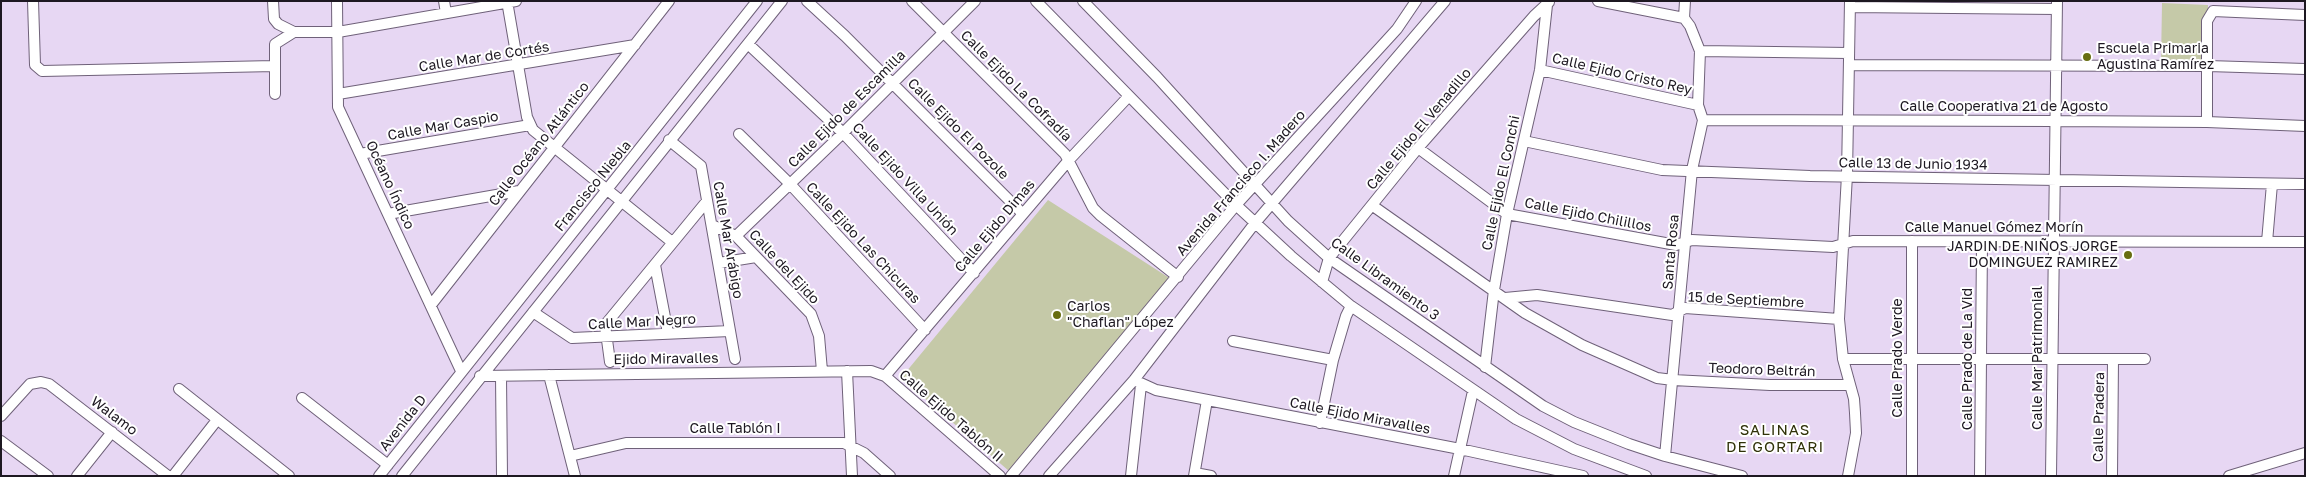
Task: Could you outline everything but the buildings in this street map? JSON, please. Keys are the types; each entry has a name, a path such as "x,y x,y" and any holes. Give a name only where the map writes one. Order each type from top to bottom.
{"street":[{"path":"33,1 36,65 42,71 274,66"},
{"path":"273,1 274,19 278,24 294,32 338,32 510,2 518,65 530,125 533,130 672,242"},
{"name":"Océano Índico","path":"337,1 338,107 461,371"},
{"path":"444,1 446,13"},
{"name":"Calle Océano Atlántico","path":"431,305 669,1"},
{"name":"Francisco Niebla","path":"461,371 608,191 756,1"},
{"path":"402,476 480,376 782,1"},
{"name":"Calle Ejido El Pozole","path":"807,1 893,83 1023,214"},
{"name":"Calle Ejido La Cofradía","path":"912,1 1069,160 1093,208 1178,277"},
{"name":"Calle Ejido de Escamilla","path":"736,236 843,133 975,1"},
{"name":"Calle Libramiento 3","path":"1083,1 1157,77 1272,204 1329,258 1543,406 1574,422 1665,456 1742,476"},
{"name":"Avenida Francisco I. Madero","path":"1011,476 1236,205 1256,186 1397,29 1416,1"},
{"path":"1049,476 1137,383 1255,223 1445,1"},
{"path":"1598,1 1684,18"},
{"path":"1685,1 1684,18 1690,26 1700,51 1849,53"},
{"path":"1038,2 1236,205 1351,306 1473,391 1545,436 1640,475"},
{"name":"Calle Ejido El Conchi","path":"1485,367 1494,290 1508,214 1540,70 1548,3"},
{"name":"Calle Ejido El Venadillo","path":"1322,282 1329,258 1418,148 1534,16 1548,3"},
{"path":"1848,476 1856,433 1854,399 1843,359 1839,319 1847,175 1850,4 2057,5"},
{"name":"Calle Mar Patrimonial","path":"2051,476 2057,5"},
{"path":"2207,122 2207,21 2210,14 2213,11 2305,15"},
{"path":"275,94 274,44 294,32"},
{"name":"Calle Ejido Villa Unión","path":"748,44 843,133 974,272"},
{"name":"Calle Mar de Cortés","path":"338,94 634,45"},
{"name":"Santa Rosa","path":"1665,456 1692,170 1702,120 1698,105 1700,51"},
{"path":"1850,65 2208,66 2305,69"},
{"name":"Calle Ejido Cristo Rey","path":"1540,70 1698,105"},
{"name":"Calle Ejido Dimas","path":"885,376 1069,160 1129,96"},
{"name":"Calle Cooperativa 21 de Agosto","path":"1702,120 2055,120 2207,122 2305,126"},
{"name":"Calle Mar Caspio","path":"360,154 530,125"},
{"name":"Calle Ejido Las Chicuras","path":"738,134 790,184 925,330"},
{"name":"Calle Mar Arábigo","path":"669,140 700,166 735,359"},
{"name":"Calle 13 de Junio 1934","path":"1524,141 1662,170 1810,176 1847,175 2054,181 2305,184"},
{"name":"Calle Ejido Chilillos","path":"1418,148 1508,214 1676,245 1685,243"},
{"path":"2267,242 2272,184"},
{"path":"388,214 519,191"},
{"path":"610,362 605,325 707,201"},
{"name":"Teodoro Beltrán","path":"1373,206 1525,313 1582,345 1657,378 1770,385 1850,385"},
{"name":"Calle del Ejido","path":"712,225 736,236 811,314 819,336 822,371"},
{"name":"Calle Manuel Gómez Morín","path":"1685,243 1692,240 1833,247 1843,246 1853,241 2305,242"},
{"name":"Calle Prado Verde","path":"1912,241 1912,476"},
{"name":"Calle Prado de La Vid","path":"1980,476 1982,242"},
{"path":"719,263 756,257"},
{"path":"655,265 668,334"},
{"name":"15 de Septiembre","path":"1505,298 1537,295 1672,315 1685,308 1839,319"},
{"path":"1320,423 1333,360 1346,316 1351,306"},
{"name":"Calle Mar Negro","path":"533,312 572,338 730,331"},
{"path":"1233,341 1333,360"},
{"path":"1843,359 2145,359"},
{"name":"Calle Pradera","path":"2112,476 2113,359"},
{"name":"Avenida D","path":"379,476 461,371"},
{"name":"Ejido Miravalles","path":"480,376 822,371 871,371 885,376"},
{"path":"847,371 852,476"},
{"path":"501,376 502,476"},
{"path":"548,376 576,476"},
{"name":"Calle Ejido Tablón II","path":"885,376 1000,476"},
{"name":"Walamo","path":"1,416 30,384 41,382 48,384 168,476"},
{"path":"1131,476 1137,383"},
{"name":"Calle Ejido Miravalles","path":"1137,383 1156,390 1460,449 1583,476"},
{"path":"179,389 277,472 289,476"},
{"path":"1454,476 1473,391"},
{"path":"302,398 388,464"},
{"path":"1207,400 1194,474 1211,476"},
{"path":"173,476 217,420"},
{"path":"76,476 112,432"},
{"path":"1,441 48,476"},
{"name":"Calle Tablón I","path":"570,456 626,443 844,443 864,453 890,476"},
{"path":"2229,476 2264,471 2305,452"}],"green space":[{"path":"2162,3 2208,5 2208,63 2161,63"},
{"path":"1048,200 1171,279 1009,471 901,378"}],"place":[{"name":"Escuela Primaria Agustina Ramírez","path":"2087,57"},
{"name":"JARDIN DE NIÑOS JORGE DOMINGUEZ RAMIREZ","path":"2128,255"},
{"name":"Carlos \"Chaflan\" López","path":"1057,315"}],"district":[{"name":"SALINAS DE GORTARI","path":"1775,438"}]}
